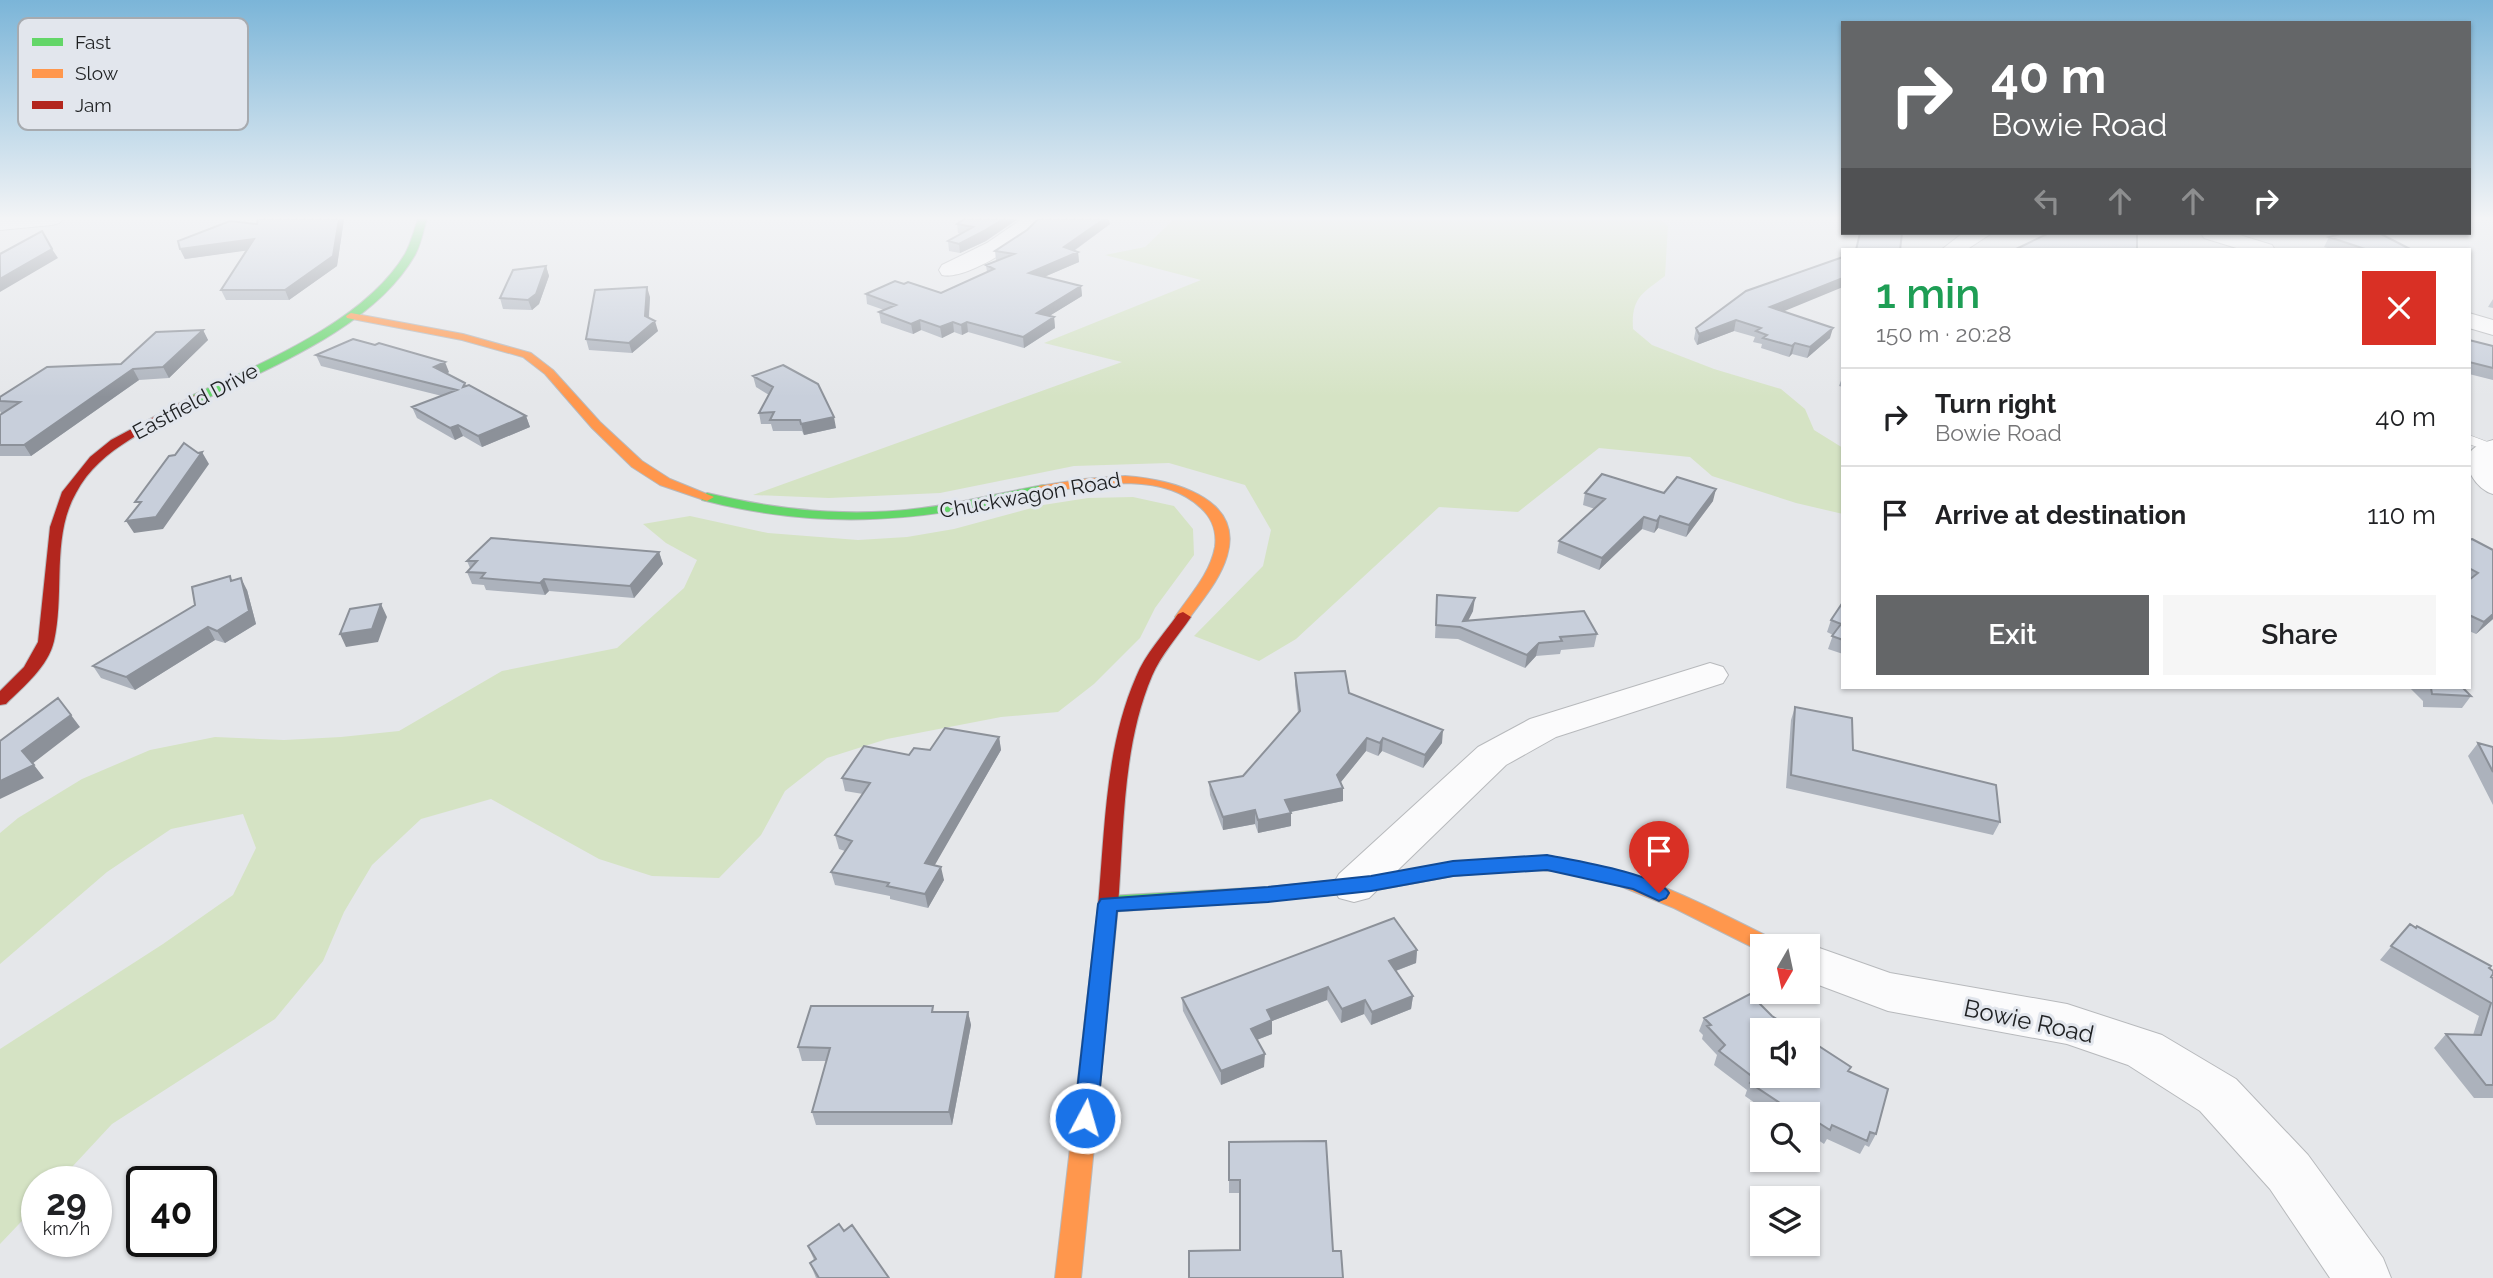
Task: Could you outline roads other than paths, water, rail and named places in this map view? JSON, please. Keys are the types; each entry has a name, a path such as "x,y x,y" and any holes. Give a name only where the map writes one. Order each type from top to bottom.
{"street":[{"name":"Eastfield Drive","path":"0,700 19,683 44,648 50,619 55,541 60,513 70,486 90,464 152,419 295,350 351,316 392,279"},
{"name":"Chuckwagon Road","path":"351,316 475,339 529,357 564,384 593,422 624,453 664,481 727,503 808,513 918,514 1083,482 1127,477 1160,481 1186,490 1205,502 1220,518 1224,537 1222,554 1145,674 1131,718 1118,792 1068,1278"},
{"path":"2471,321 2493,328"},
{"path":"2493,449 2483,455 2478,465 2493,485"},
{"path":"1354,886 1492,756 1543,728 1710,675"},
{"path":"1108,904 1354,886 1453,869 1547,862 1637,882 1750,937"},
{"name":"Bowie Road","path":"1820,966 1888,992 2067,1024 2145,1050 2218,1095 2289,1172 2363,1278"}],"lane":[{"path":"2471,440 2493,449"}]}
